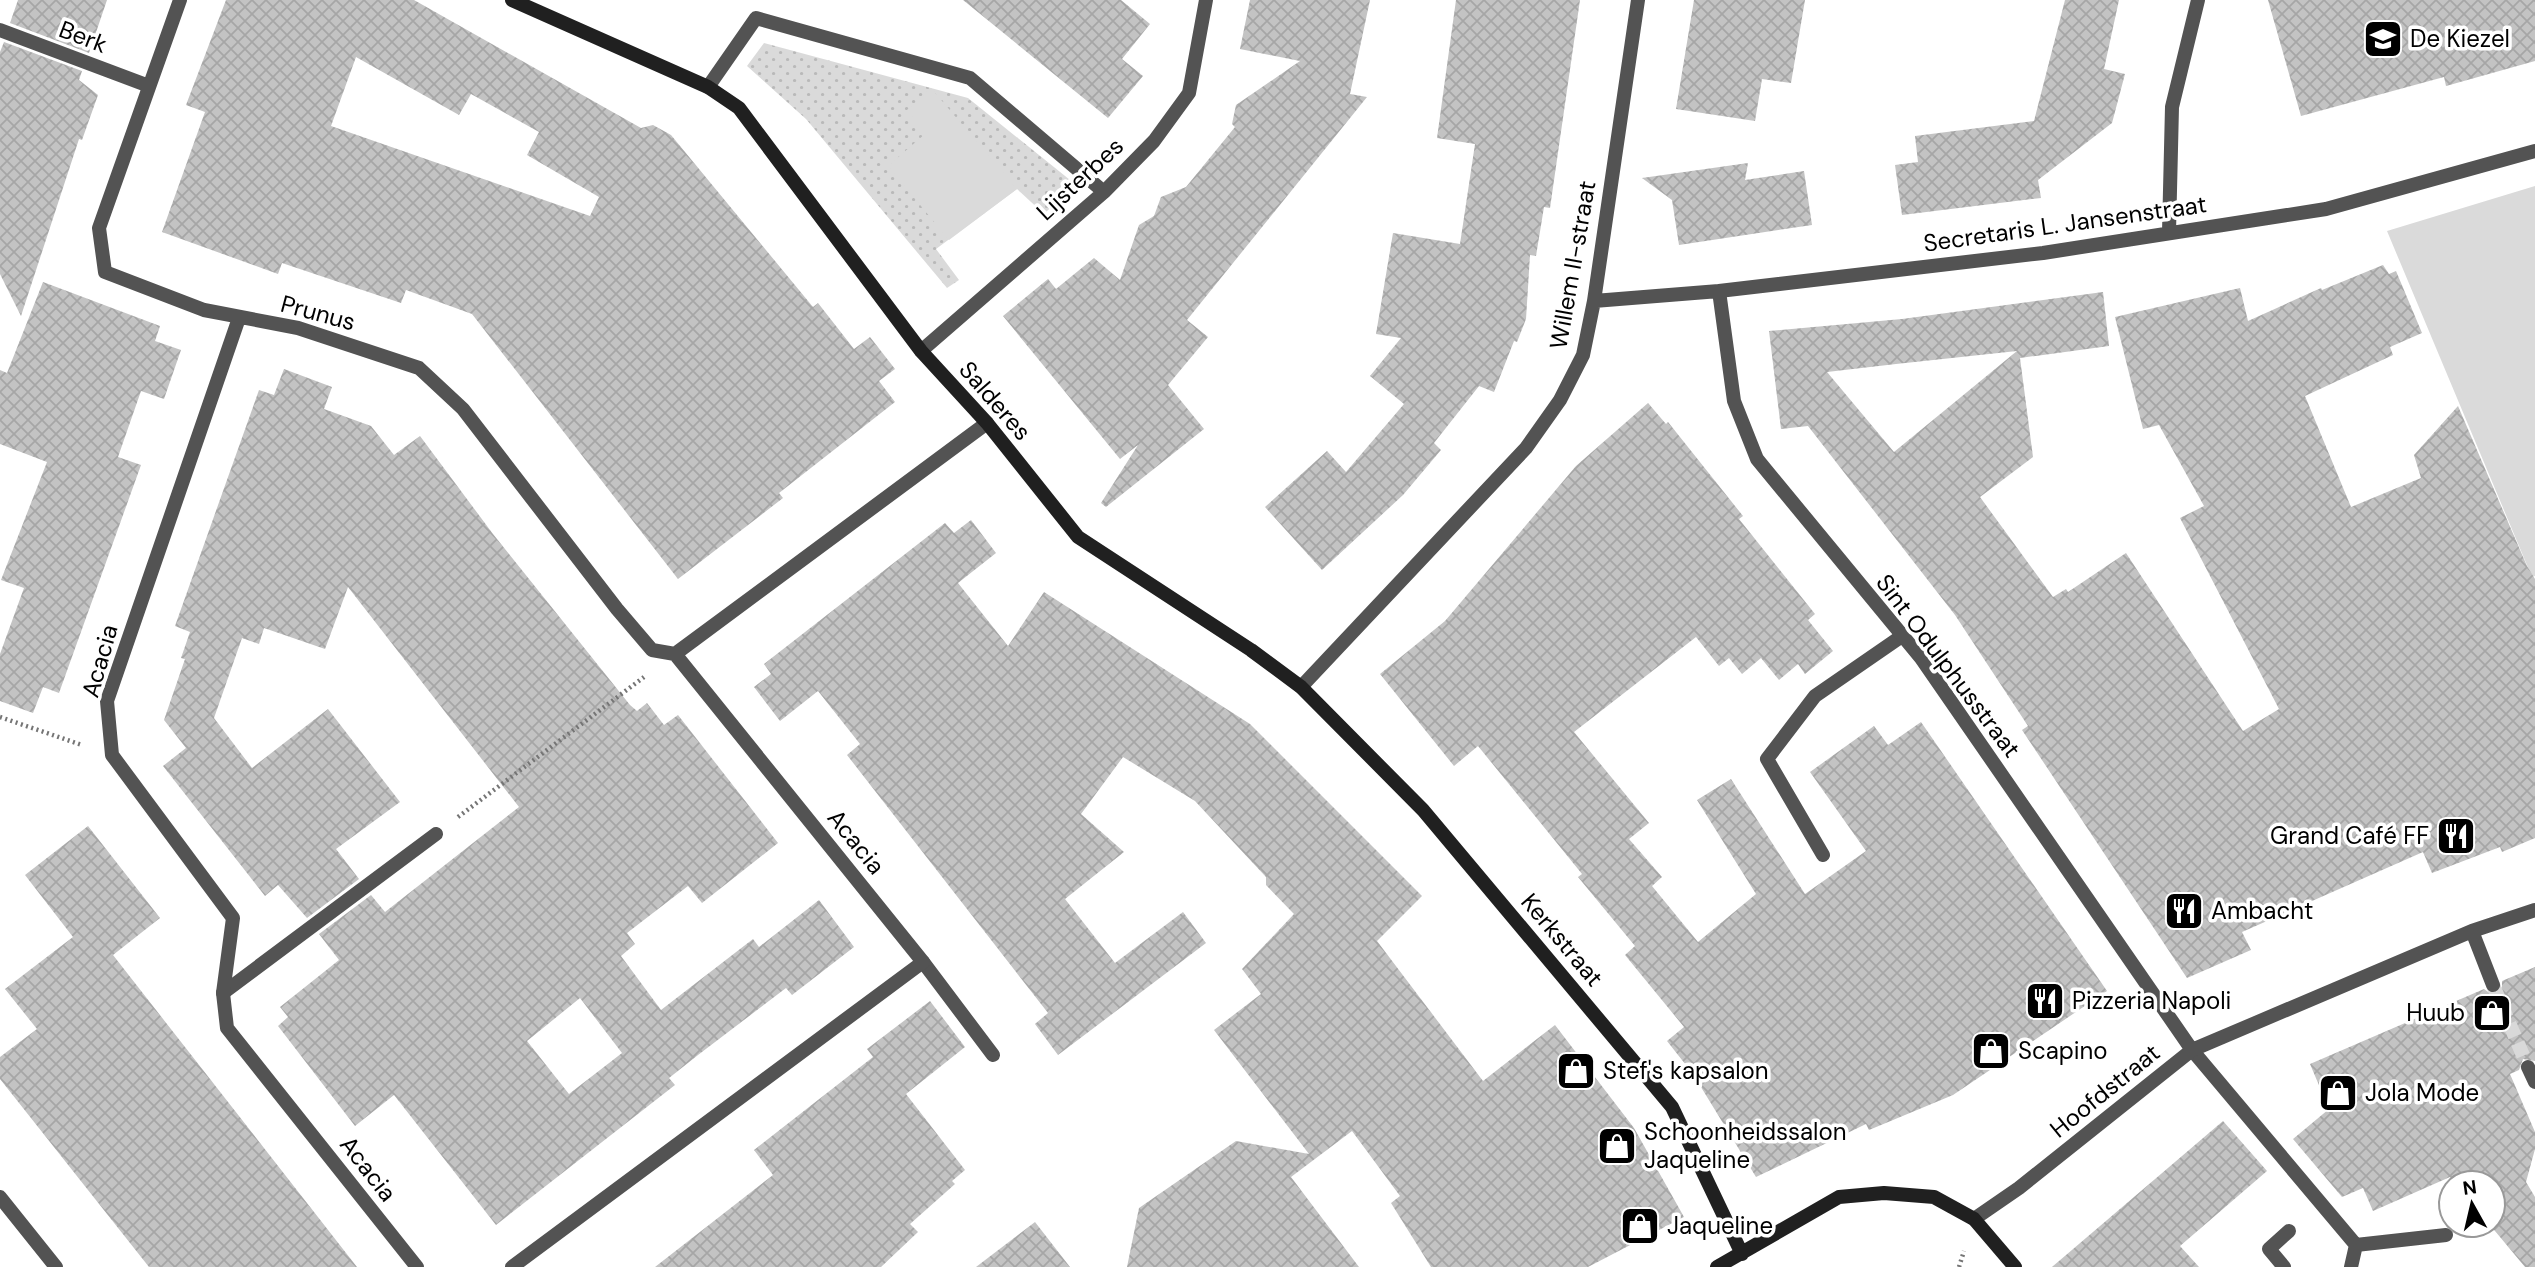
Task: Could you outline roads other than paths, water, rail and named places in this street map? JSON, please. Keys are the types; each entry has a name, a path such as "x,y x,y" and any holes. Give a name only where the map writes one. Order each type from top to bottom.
{"street":[{"name":"Prunus","path":"180,0 99,228 105,272 204,310 298,328 419,368 463,409 617,609 652,650 676,654"},
{"name":"Salderes","path":"512,0 708,87 739,108 921,351 987,424 1078,537 1251,650 1301,687"},
{"name":"Lijsterbes","path":"921,351 1104,192 1154,141 1189,93 1206,0"},
{"name":"Willem II-straat","path":"1301,687 1526,448 1560,400 1583,355 1594,301 1638,0"},
{"path":"2169,232 2172,107 2198,0"},
{"path":"708,87 755,18 970,78 1104,192"},
{"name":"Berk","path":"0,30 149,86"},
{"name":"Secretaris L. Jansenstraat","path":"1594,301 1719,291 2043,253 2326,209 2535,150"},
{"name":"Sint Odulphusstraat","path":"1719,291 1734,401 1757,459 1921,658 2192,1050 2356,1245"},
{"name":"Acacia","path":"239,318 107,701 112,755 233,918 223,993 228,1028 416,1267"},
{"path":"676,654 987,424"},
{"path":"1823,855 1767,759 1815,696 1902,636"},
{"name":"Acacia","path":"676,654 923,962 993,1055"},
{"name":"Kerkstraat","path":"1301,687 1423,810 1671,1107 1742,1254"},
{"path":"223,993 436,834"},
{"name":"Hoofdstraat","path":"1974,1219 2019,1188 2192,1050 2472,931 2535,910"},
{"path":"2472,931 2493,985"},
{"path":"512,1267 923,962"},
{"path":"2528,1066 2535,1082"},
{"path":"1717,1267 1839,1197 1884,1193 1934,1197 1974,1219 2015,1267"},
{"path":"0,1197 56,1267"},
{"path":"2284,1267 2269,1249 2289,1231"},
{"path":"2351,1267 2356,1245 2437,1237"}],"tunnel":[{"path":"2493,985 2528,1067"}],"place":[{"name":"De Kiezel","path":"2383,39"},
{"name":"Grand Café FF","path":"2456,836"},
{"name":"Ambacht","path":"2184,911"},
{"name":"Pizzeria Napoli","path":"2045,1001"},
{"name":"Huub","path":"2492,1013"},
{"name":"Scapino","path":"1991,1051"},
{"name":"Stef's kapsalon","path":"1576,1071"},
{"name":"Jola Mode","path":"2338,1093"},
{"name":"Schoonheidssalon Jaqueline","path":"1617,1146"},
{"name":"Jaqueline","path":"1640,1226"}]}
